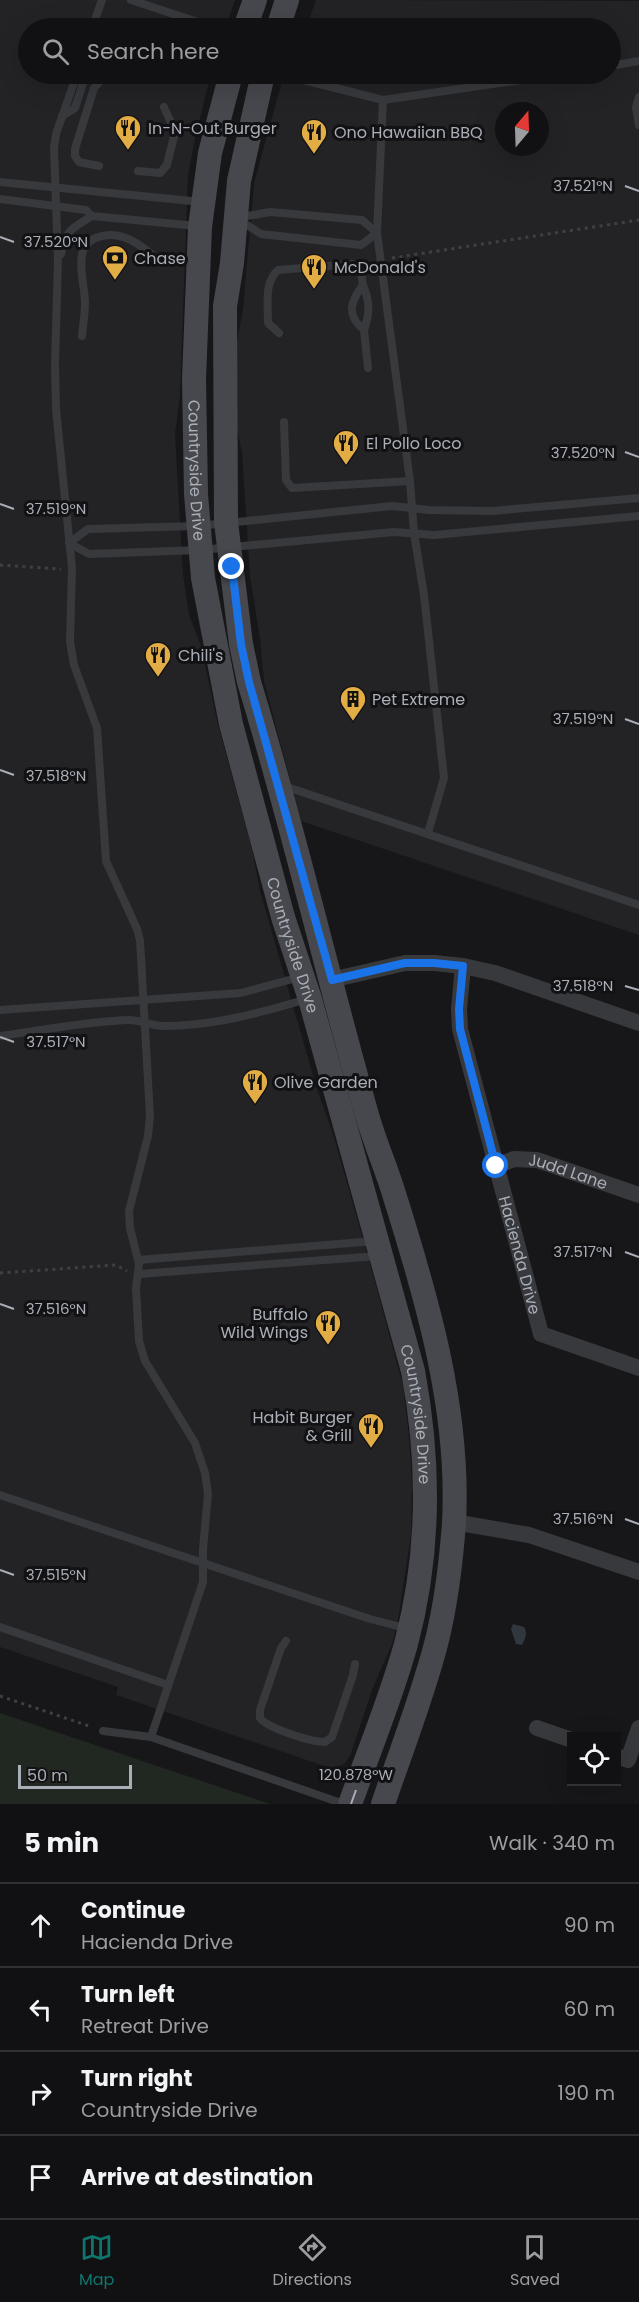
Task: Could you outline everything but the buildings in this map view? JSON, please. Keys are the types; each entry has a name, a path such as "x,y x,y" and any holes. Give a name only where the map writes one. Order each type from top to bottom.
{"street":[{"path":"282,18 288,2"},
{"name":"Countryside Drive","path":"228,84 210,153 200,227 194,379 198,526 203,578 231,724 283,917 317,984 394,1194 415,1262 441,1365 454,1456 454,1522 446,1593 436,1646 383,1804"},
{"path":"229,84 230,127 216,186 222,205 236,218"},
{"name":"Countryside Drive","path":"261,84 239,181 225,306 228,547 243,653 278,784 317,984 379,1249 413,1371 425,1458 426,1493 423,1541 410,1629 350,1804"},
{"path":"202,202 219,248 212,318 225,357"},
{"path":"317,984 405,963 463,966 495,973 639,1023"},
{"name":"Hacienda Drive","path":"463,966 459,1009 460,1029 541,1334 639,1368"},
{"name":"Judd Lane","path":"496,1166 514,1159 537,1160 639,1195"},
{"path":"454,1522 529,1535 639,1572"},
{"path":"537,1728 567,1738"},
{"path":"621,1758 628,1760 639,1728"}],"lane":[{"path":"96,18 102,0"},
{"path":"131,0 186,18"},
{"path":"621,64 639,61"},
{"path":"73,84 54,143 58,259 55,324 56,409 72,568 70,647 74,665 97,728 106,861 139,933 150,1122 129,1211 130,1227 138,1260 139,1274 136,1288 139,1341 141,1352 153,1375 193,1438 206,1473 208,1500 203,1582 151,1737"},
{"path":"62,116 75,108 83,84"},
{"path":"97,84 94,88 75,149 75,156 79,162 99,166"},
{"path":"320,84 383,100 493,84"},
{"path":"639,97 636,107 639,125"},
{"path":"383,100 377,233 410,481 414,533 444,777 428,833"},
{"path":"138,171 160,172 167,165 175,132 165,107"},
{"path":"0,182 202,202"},
{"path":"0,199 86,210 92,216"},
{"path":"236,218 270,212 362,220 377,233"},
{"path":"58,259 71,228 92,216 200,227"},
{"path":"236,218 261,234 361,245 377,233"},
{"path":"82,336 86,301 81,275 87,243 96,236 114,235 142,245 161,263"},
{"path":"279,333 268,323 269,282 279,270 352,264 361,271 368,298 370,312 364,330 368,368"},
{"path":"363,285 354,298 352,308 355,322 364,330"},
{"path":"284,422 286,480 292,488 410,481"},
{"path":"69,543 88,528 198,526 392,506 429,510 492,511 639,498"},
{"path":"69,543 89,554 200,550 394,532 434,535 639,516"},
{"path":"278,784 639,905"},
{"path":"0,1010 241,993 317,984"},
{"path":"0,1036 82,1023 131,1019 161,1026 226,1021 317,984"},
{"path":"138,1260 379,1249"},
{"path":"139,1274 379,1249"},
{"path":"0,1495 370,1619 410,1629"},
{"path":"0,1627 168,1685"},
{"path":"286,1641 281,1648 260,1710 260,1718 266,1724 314,1741 325,1742 332,1737 355,1664"},
{"path":"103,1731 151,1737 344,1804"}],"path":[{"path":"380,260 639,220"},
{"path":"0,565 62,569"},
{"path":"0,1273 116,1265 127,1271"},
{"path":"0,1696 103,1731"}],"shaded area":[{"path":"0,0 235,0 229,18 18,18 18,84 208,84 188,175 180,395 175,434 183,574 189,615 201,646 218,725 252,849 260,891 317,1089 334,1137 403,1386 412,1485 411,1535 392,1644 372,1690 350,1756 344,1764 337,1767 327,1767 116,1695 118,1687 0,1647"},
{"path":"316,0 639,1 639,935 301,821 264,681 250,576 242,453 236,425 236,347 243,309 254,183 281,84 621,84 621,18 310,18"},
{"path":"513,1624 525,1629 526,1636 522,1645 516,1644 511,1629"},
{"path":"0,1713 270,1804 0,1804"}],"place":[{"name":"In-N-Out Burger","path":"128,151"},
{"name":"Ono Hawaiian BBQ","path":"314,155"},
{"name":"Chase","path":"115,281"},
{"name":"McDonald's","path":"314,290"},
{"name":"El Pollo Loco","path":"346,466"},
{"name":"Chili's","path":"158,678"},
{"name":"Pet Extreme","path":"353,722"},
{"name":"Olive Garden","path":"255,1105"},
{"name":"Buffalo Wild Wings","path":"328,1346"},
{"name":"Habit Burger & Grill","path":"371,1449"}],"route":[{"path":"232,567 241,644 249,682 332,980 405,963 463,966 459,1009 460,1029 496,1166"}]}
